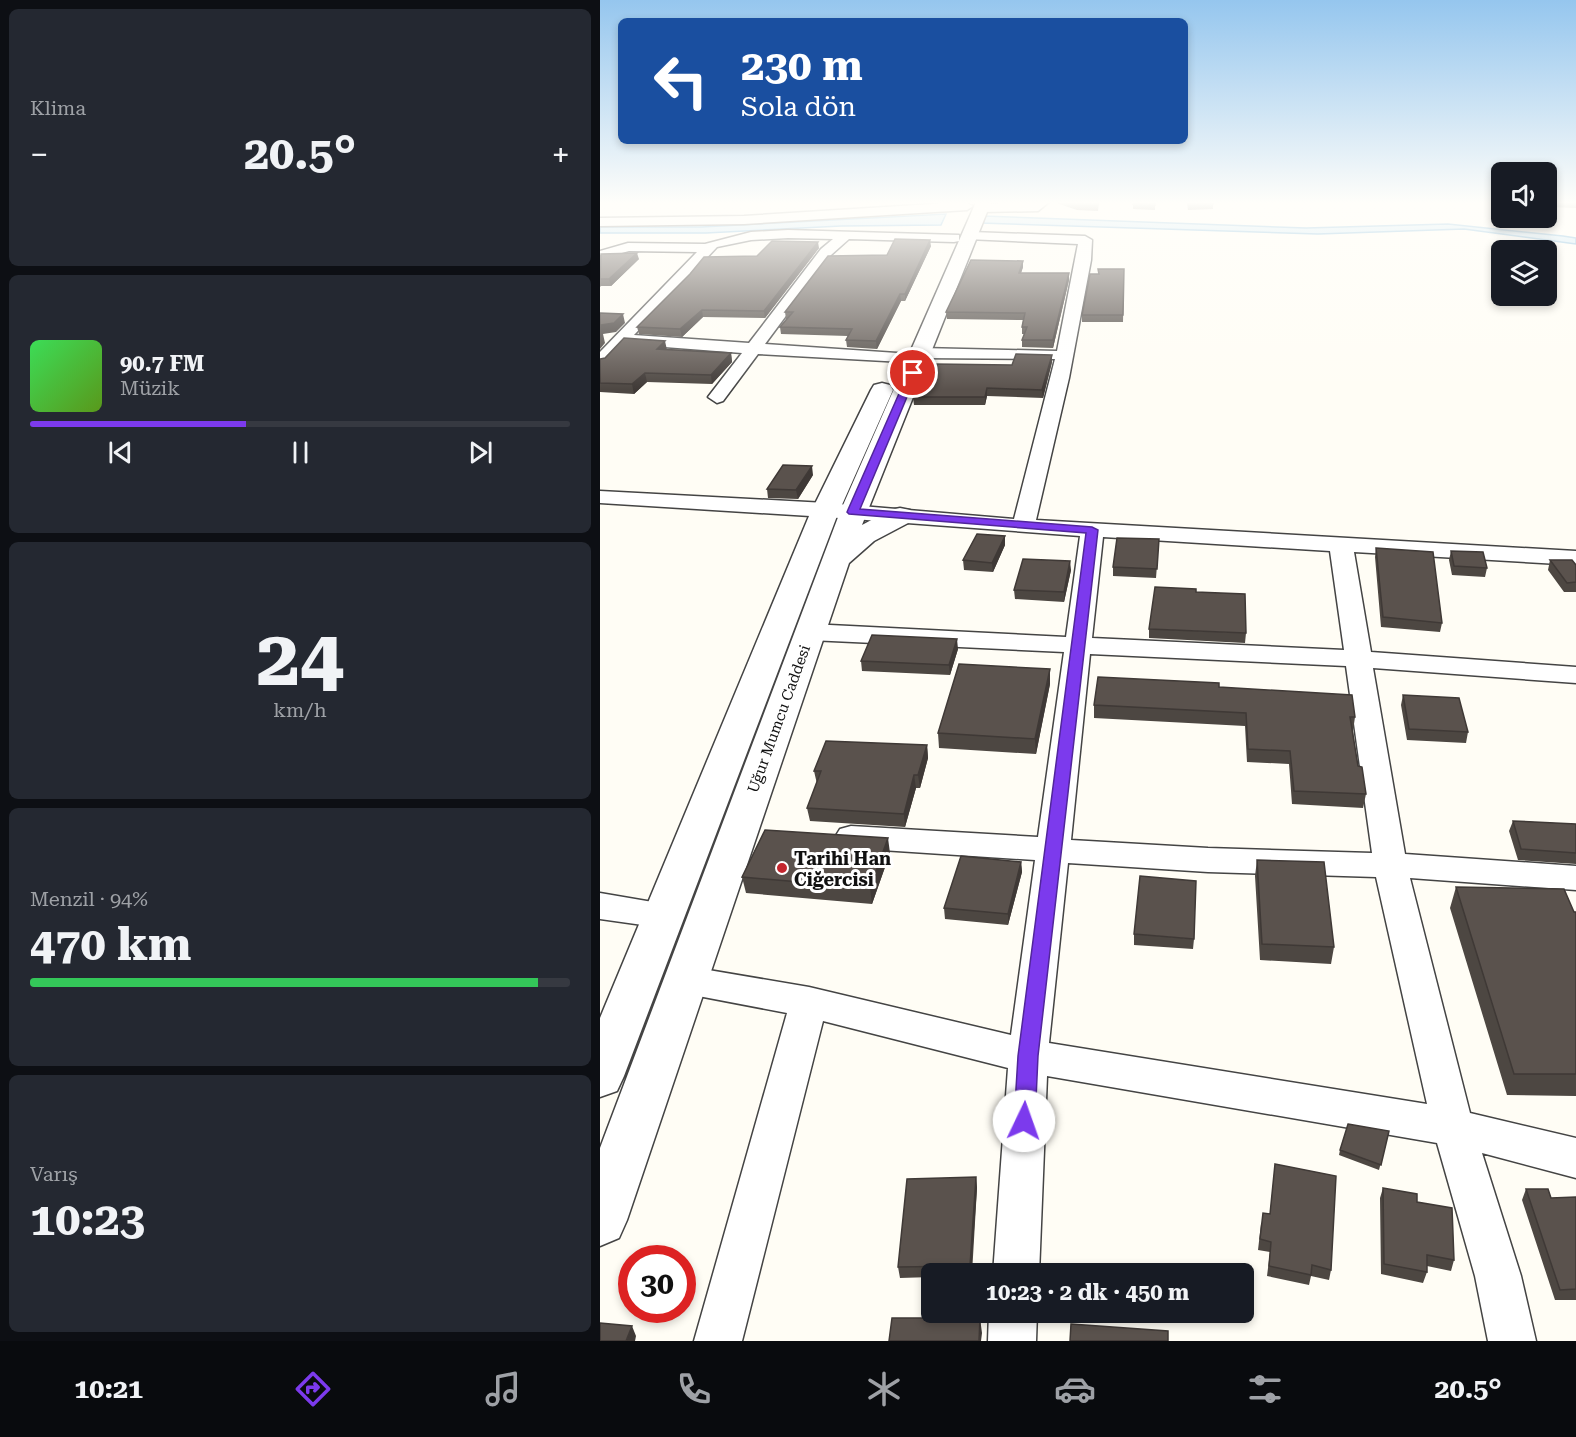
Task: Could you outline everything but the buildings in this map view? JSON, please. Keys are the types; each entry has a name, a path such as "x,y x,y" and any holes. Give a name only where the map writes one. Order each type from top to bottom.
{"street":[{"path":"600,362 692,265"},
{"path":"717,397 817,265"},
{"name":"Uğur Mumcu Caddesi","path":"600,1076 664,915 839,511 950,265"},
{"path":"1023,526 1065,355 1083,265"},
{"path":"600,339 909,356 1065,355"},
{"path":"600,497 839,511 1023,526 1576,558"},
{"name":"Uğur Mumcu Caddesi","path":"600,1220 836,560 839,511"},
{"path":"836,560 864,536 900,516"},
{"path":"1017,1263 1028,1056 1092,530"},
{"path":"1341,545 1390,866 1453,1126 1498,1276 1512,1341"},
{"path":"810,632 1357,659 1576,675"},
{"path":"739,830 774,832"},
{"path":"820,835 1208,860 1390,866 1576,878"},
{"path":"600,906 664,915 709,914"},
{"path":"639,978 685,981 809,1002 1028,1056 1453,1126 1576,1158"},
{"path":"718,1341 809,1002"},
{"path":"1012,1341 1013,1323"}],"place":[{"name":"Tarihi Han Ciğercisi","path":"782,868"}],"route":[{"path":"913,373 853,512 1092,530 1028,1056 1024,1121"}]}
